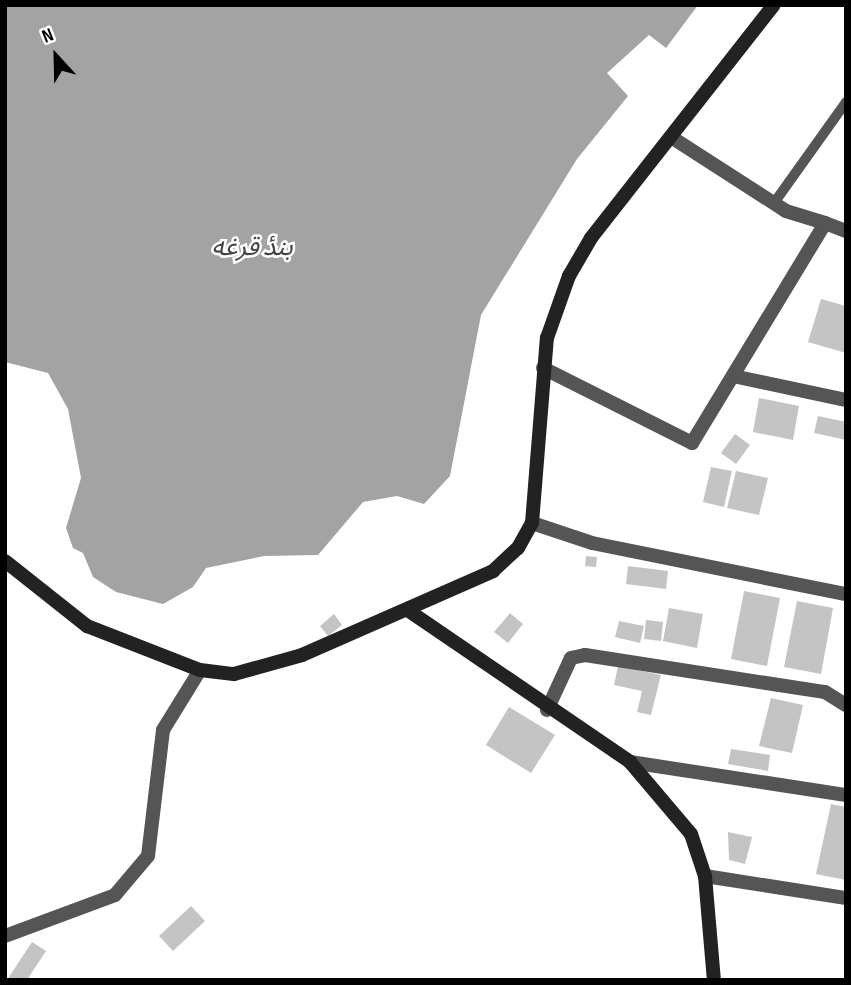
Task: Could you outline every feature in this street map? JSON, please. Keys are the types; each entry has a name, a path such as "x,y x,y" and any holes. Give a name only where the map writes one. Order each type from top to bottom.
{"main road":[{"path":"5,561 87,626 201,670 234,674 269,667 409,611 493,571 518,548 532,523 543,369 569,276 671,136 774,5"},
{"path":"409,611 547,710 630,762 691,834 705,876 714,980"}],"street":[{"path":"671,136 774,203 846,231"},
{"path":"543,369 692,443 825,223"},
{"path":"733,376 846,400"},
{"path":"532,523 592,543 846,594"},
{"path":"547,710 571,658 585,655 825,692 846,705"},
{"path":"5,936 115,895 148,856 163,730 201,670"},
{"path":"630,762 846,795"},
{"path":"705,876 846,898"}],"lane":[{"path":"774,203 846,102"}],"water":[{"name":"بندٔ قرغه","path":"5,5 698,5 666,48 649,35 607,73 628,96 577,159 481,315 450,476 424,504 397,496 363,502 318,555 264,556 206,568 193,587 163,604 116,592 93,577 83,553 73,548 66,528 81,478 68,409 48,373 5,362"}],"building":[{"path":"821,299 846,306 846,353 808,342"},
{"path":"759,398 799,406 793,440 753,432"},
{"path":"818,416 846,422 846,440 814,433"},
{"path":"735,434 750,445 736,464 721,453"},
{"path":"711,467 732,471 724,507 703,502"},
{"path":"736,471 768,478 759,515 727,508"},
{"path":"586,556 597,557 596,567 585,566"},
{"path":"628,566 668,571 666,589 626,584"},
{"path":"744,591 780,598 767,666 731,659"},
{"path":"797,601 833,608 821,674 784,667"},
{"path":"669,608 703,614 697,648 663,641"},
{"path":"510,613 523,624 508,643 494,632"},
{"path":"334,614 342,625 328,636 320,626"},
{"path":"646,620 663,622 661,641 644,639"},
{"path":"619,621 644,626 640,643 615,637"},
{"path":"618,666 661,675 651,715 637,712 642,691 614,685"},
{"path":"771,698 803,705 792,753 759,746"},
{"path":"509,707 555,735 531,773 486,745"},
{"path":"731,749 770,755 768,771 728,764"},
{"path":"831,804 846,807 846,880 816,874"},
{"path":"728,832 752,837 745,864 729,860"},
{"path":"191,906 205,921 173,951 159,936"},
{"path":"32,942 46,951 27,980 7,980"}]}
